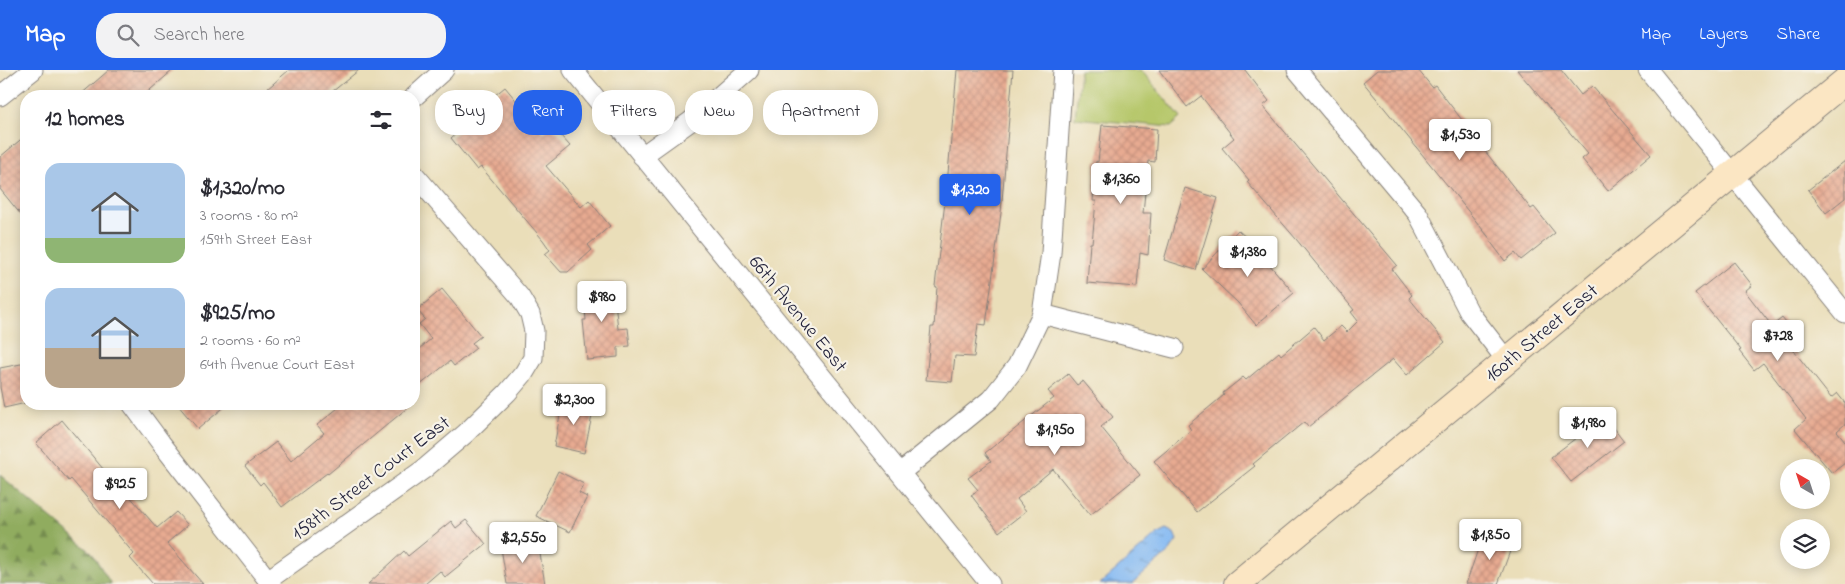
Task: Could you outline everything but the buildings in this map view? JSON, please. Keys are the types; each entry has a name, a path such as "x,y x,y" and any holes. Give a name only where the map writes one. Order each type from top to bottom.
{"main road":[{"name":"160th Street East","path":"1237,584 1845,81"}],"street":[{"path":"0,96 33,70"},
{"path":"420,92 444,70"},
{"name":"66th Avenue East","path":"573,70 990,584"},
{"path":"642,156 692,121 749,70"},
{"path":"900,473 991,399 1017,366 1042,314 1052,253 1063,70"},
{"path":"1296,70 1418,214 1469,312 1506,361"},
{"path":"1648,70 1845,313"},
{"name":"158th Street Court East","path":"269,582 424,470 507,393 524,373 532,358 534,331 530,314 520,297 420,181"},
{"path":"1042,314 1174,348"},
{"path":"136,410 269,582"}],"green space":[{"path":"1080,70 1141,70 1181,118 1171,127 1075,118"},
{"path":"0,475 92,553 111,584 0,584"}],"water":[{"path":"1166,529 1174,533 1177,540 1170,551 1132,584 1100,584 1158,533"}]}
